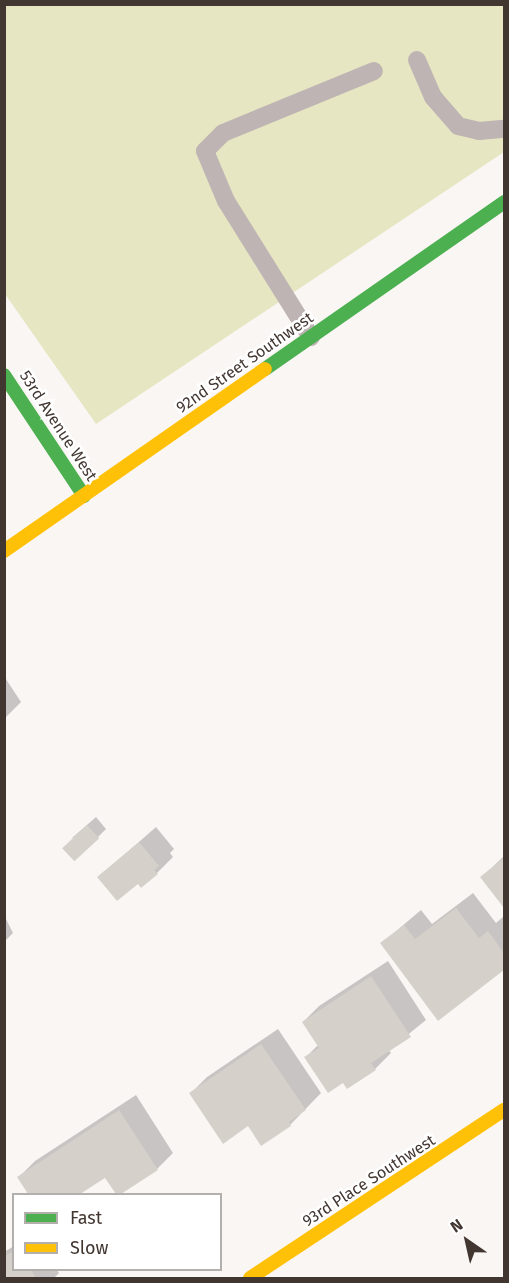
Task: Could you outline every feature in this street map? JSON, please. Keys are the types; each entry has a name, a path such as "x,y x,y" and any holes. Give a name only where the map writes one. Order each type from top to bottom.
{"street":[{"name":"92nd Street Southwest","path":"4,551 504,202"},
{"name":"53rd Avenue West","path":"4,375 84,496"},
{"name":"93rd Place Southwest","path":"250,1278 504,1110"}],"lane":[{"path":"417,60 436,103 458,126 479,131 504,129"},
{"path":"311,337 226,201 205,151 223,133 374,71"}],"green space":[{"path":"4,5 504,5 504,152 96,424 5,294"}],"building":[{"path":"87,825 99,838 74,861 62,848"},
{"path":"139,842 159,866 154,870 158,874 141,888 138,884 117,901 97,877"},
{"path":"504,858 504,908 480,877"},
{"path":"456,908 479,938 488,931 504,953 504,970 438,1021 380,943 404,925 415,939"},
{"path":"371,976 411,1037 371,1063 376,1070 347,1089 343,1083 328,1093 304,1057 319,1048 302,1022"},
{"path":"261,1044 306,1110 289,1122 291,1126 261,1146 248,1126 223,1144 189,1093"},
{"path":"119,1110 158,1170 123,1193 115,1193 105,1178 82,1193 27,1193 17,1177"},
{"path":"12,1252 12,1271 32,1271 36,1278 5,1278 5,1256"}],"traffic: fast":[{"path":"265,369 504,202"},
{"path":"4,375 84,496"}],"traffic: slow":[{"path":"4,551 265,369"},
{"path":"250,1278 504,1110"}]}
